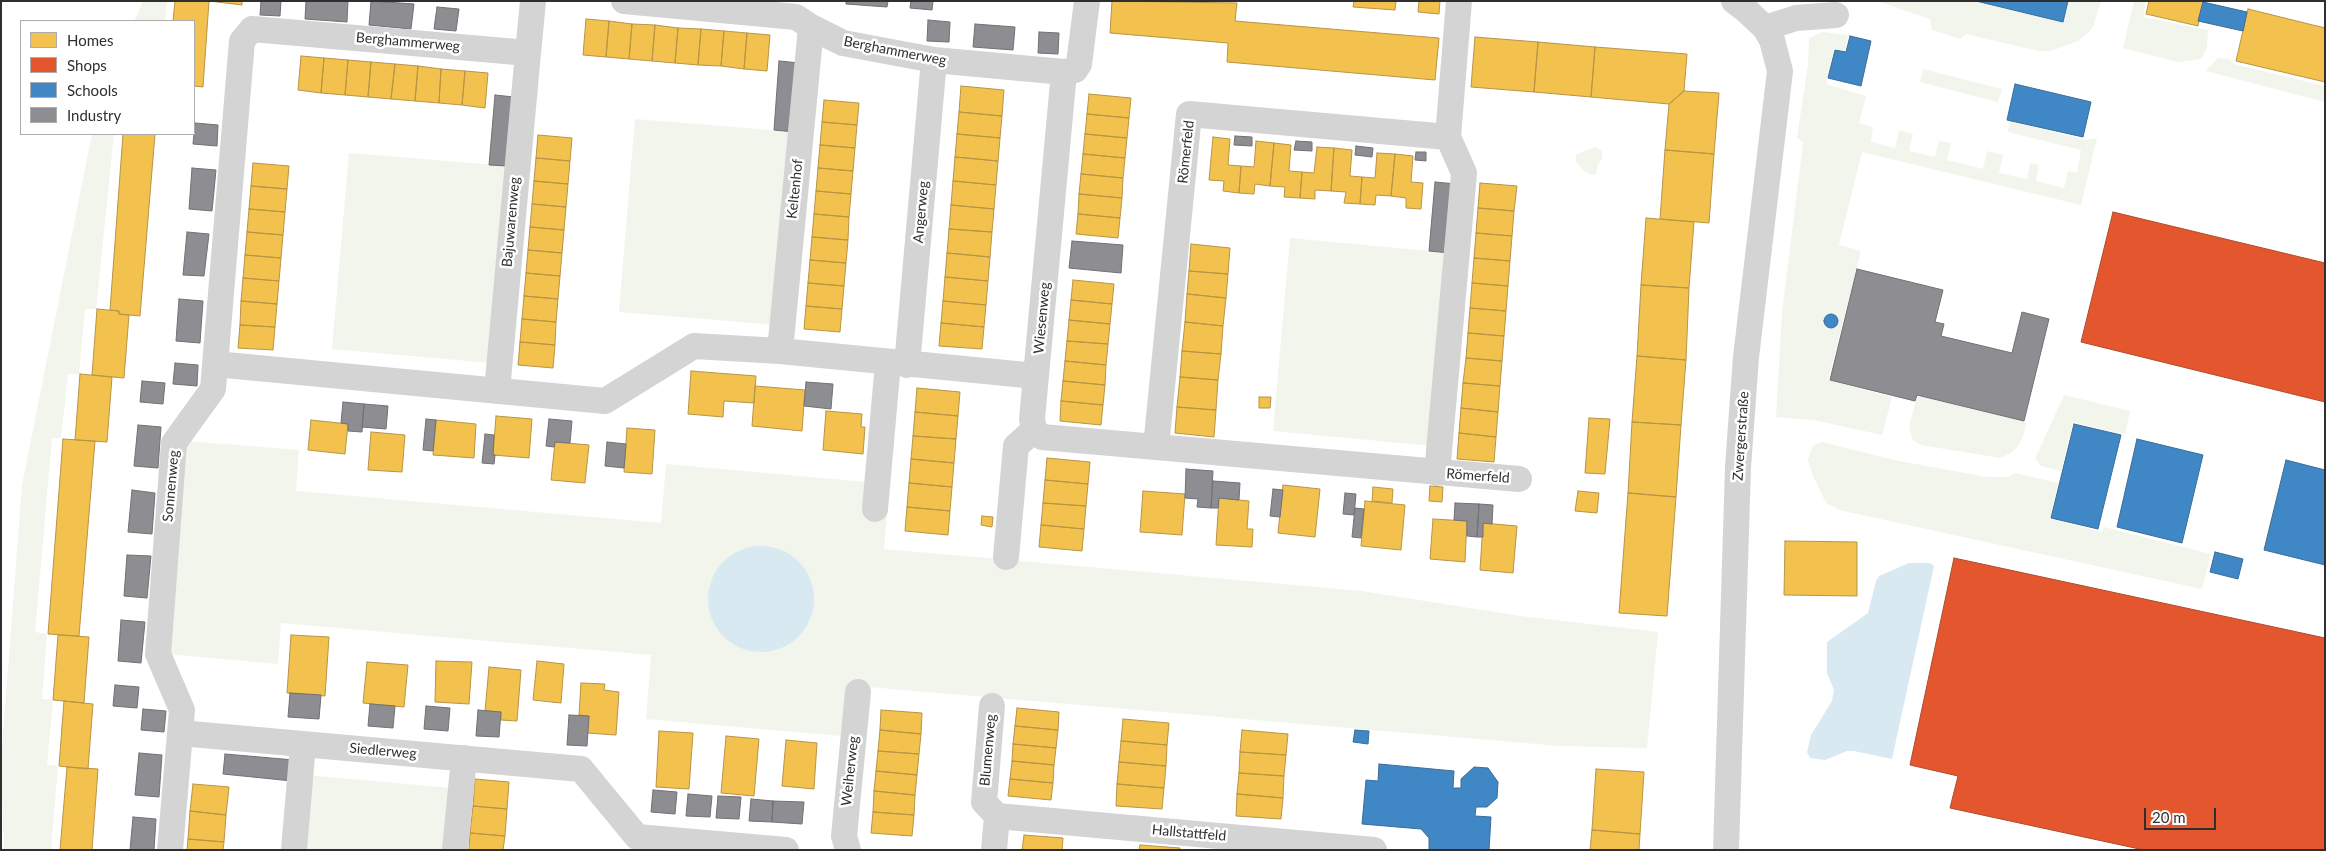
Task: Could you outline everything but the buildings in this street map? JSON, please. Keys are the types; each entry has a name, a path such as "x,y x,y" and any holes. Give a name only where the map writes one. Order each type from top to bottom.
{"street":[{"path":"528,53 533,1"},
{"name":"Berghammerweg","path":"624,1 796,17 843,43 934,60 1072,68"},
{"name":"Wiesenweg","path":"1034,430 1032,419 1036,376 1072,68 1087,1"},
{"name":"Römerfeld","path":"1437,473 1464,173 1448,137 1459,1"},
{"path":"1734,1 1747,10 1765,28 1796,18 1836,15"},
{"name":"Keltenhof","path":"780,351 811,27"},
{"name":"Zwergerstraße","path":"1726,850 1738,467 1746,358 1780,71 1772,40 1765,28"},
{"name":"Berghammerweg","path":"242,41 252,29 528,53"},
{"name":"Sonnenweg","path":"170,850 182,710 158,654 174,443 213,389 242,41"},
{"name":"Bajuwarenweg","path":"497,391 528,53"},
{"name":"Angerweg","path":"875,509 897,364 934,60"},
{"name":"Römerfeld","path":"1156,447 1189,114 1448,137"},
{"path":"215,364 605,400 694,346 780,351 897,364 1036,376"},
{"path":"1006,557 1016,446 1034,430"},
{"name":"Römerfeld","path":"1034,430 1042,437 1437,473 1519,478"},
{"name":"Weiherweg","path":"848,850 844,836 858,692"},
{"name":"Blumenweg","path":"992,706 984,802 997,816"},
{"name":"Siedlerweg","path":"180,733 581,768 637,837 738,848"},
{"path":"294,850 303,744"},
{"path":"455,850 464,758"},
{"path":"994,850 997,816"},
{"name":"Hallstattfeld","path":"997,816 1123,838 1374,850"},
{"path":"738,848 786,850"}],"shaded area":[{"path":"143,1 167,1 165,20 134,20"},
{"path":"1877,1 2101,1 2093,27 2087,34 2078,41 2051,51 2038,51 1966,34 1960,39 1932,30 1930,19"},
{"path":"2134,1 2146,1 2143,17 2208,30 2207,48 2201,59 2178,62 2123,48"},
{"path":"1823,32 1848,35 1845,51 1834,48 1826,84 1866,96 1859,123 1873,127 1871,142 1895,148 1899,130 1913,134 1909,151 1935,157 1939,141 1951,143 1947,160 1983,169 1987,151 2003,155 1999,173 2027,179 2030,163 2039,165 2036,181 2064,188 2068,171 2077,173 2081,150 2008,132 2010,121 2085,140 2097,138 2081,205 1862,152 1839,245 1861,251 1828,380 1892,397 1882,435 1814,420 1776,417 1782,313 1803,143 1797,137 1808,65 1809,38"},
{"path":"2218,58 2230,59 2234,64 2325,86 2325,102 2206,71"},
{"path":"1923,69 2002,89 1998,102 1920,82"},
{"path":"635,119 794,132 778,325 619,312"},
{"path":"92,135 114,135 96,309 85,309 79,374 68,374 61,438 52,438 35,632 47,634 42,699 53,700 47,765 58,766 51,850 4,850 1,762 22,485"},
{"path":"1595,147 1601,150 1603,158 1598,164 1596,174 1592,175 1584,171 1576,162 1576,155"},
{"path":"349,153 508,166 491,363 332,349"},
{"path":"1290,238 1450,253 1433,446 1273,431"},
{"path":"1917,395 2026,422 2024,434 2019,445 2012,452 2000,458 1921,445 1913,440 1909,427"},
{"path":"2064,395 2130,411 2125,435 2073,422 2061,471 2041,466 2035,459"},
{"path":"186,441 299,450 296,491 661,523 666,464 866,482 887,513 884,549 1362,591 1520,616 1658,632 1647,748 1560,746 869,687 864,738 646,719 651,655 281,623 278,664 167,654"},
{"path":"1822,442 1899,461 1987,477 2008,477 2015,473 2058,483 2050,519 2102,532 2104,527 2211,554 2202,589 1839,510 1826,503 1813,476 1808,460 1813,445"},
{"path":"761,546 781,550 799,561 810,579 814,599 810,619 799,637 781,648 761,652 741,648 723,637 712,619 708,599 712,579 723,561 741,550"},
{"path":"1909,563 1930,563 1934,566 1892,759 1854,751 1847,751 1825,760 1810,758 1807,752 1811,735 1832,701 1834,690 1827,673 1827,642 1868,613 1879,576"},
{"path":"305,775 452,788 447,850 299,850"}]}
